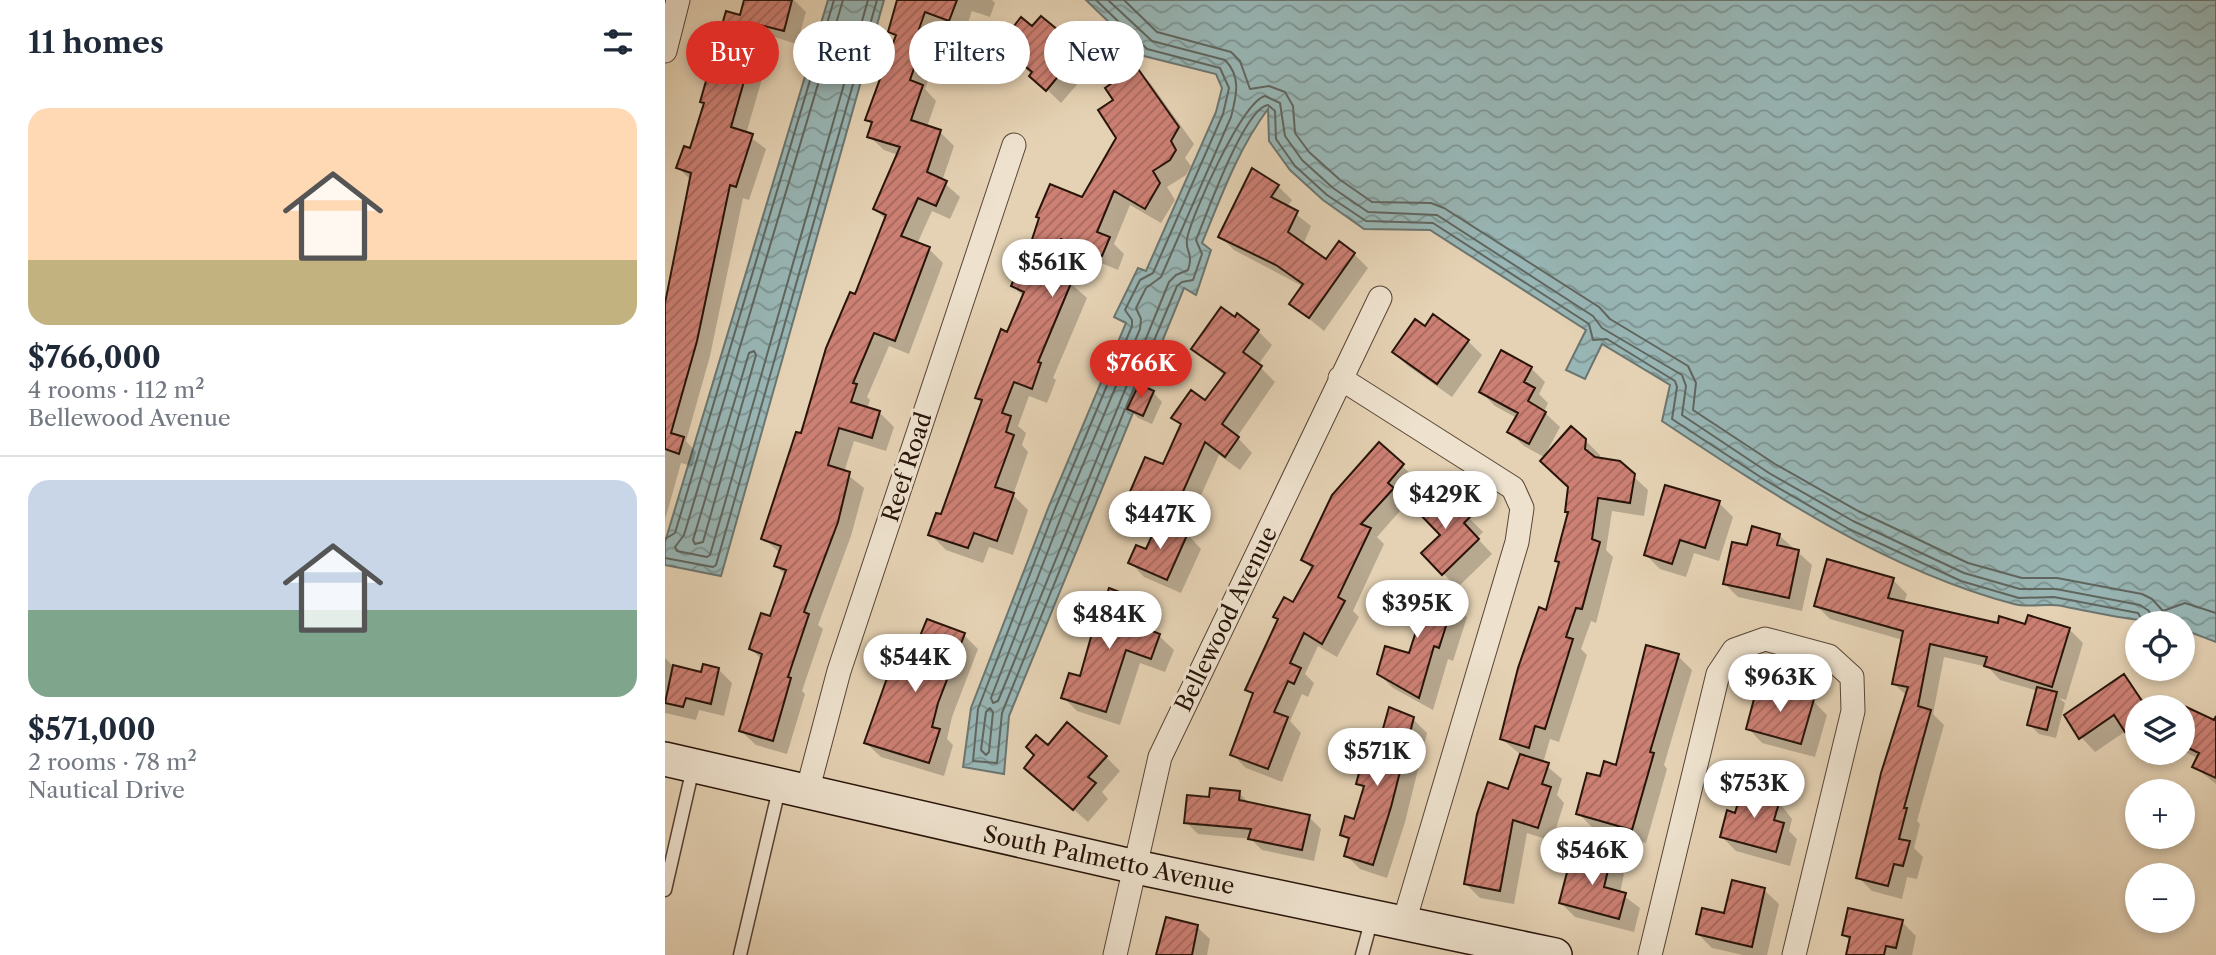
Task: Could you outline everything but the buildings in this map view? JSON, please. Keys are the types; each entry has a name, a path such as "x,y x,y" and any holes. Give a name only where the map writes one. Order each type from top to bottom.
{"street":[{"path":"665,51 678,0"},
{"name":"Reef Road","path":"794,788 839,671 1014,145"},
{"name":"Bellewood Avenue","path":"1115,955 1160,757 1380,298"},
{"path":"1341,378 1513,488 1522,508 1517,542 1388,919"},
{"path":"1650,955 1718,674 1734,650 1765,639 1829,656 1852,677 1853,711 1794,955"},
{"name":"South Palmetto Avenue","path":"679,762 1136,867 1388,919 1512,951 1555,955"}],"lane":[{"path":"665,890 679,762"},
{"path":"740,955 794,788"},
{"path":"1362,955 1388,919"}],"water":[{"path":"828,0 884,0 878,21 822,21"},
{"path":"1086,0 2216,0 2216,642 2195,634 2195,611 2125,611 2125,618 2056,605 2014,604 1920,571 1831,527 1745,476 1662,421 1670,385 1602,344 1585,379 1566,370 1586,330 1430,230 1364,229 1323,200 1290,170 1269,141 1268,109 1248,140 1223,191 1202,243 1211,250 1196,295 1184,288 1009,716 1004,774 963,767 971,708 1049,506 1126,323 1114,317 1138,268 1146,271 1216,112 1222,88 1216,74 1144,56 1144,21 1108,21"},
{"path":"803,84 860,84 721,576 665,565 665,542"}]}
